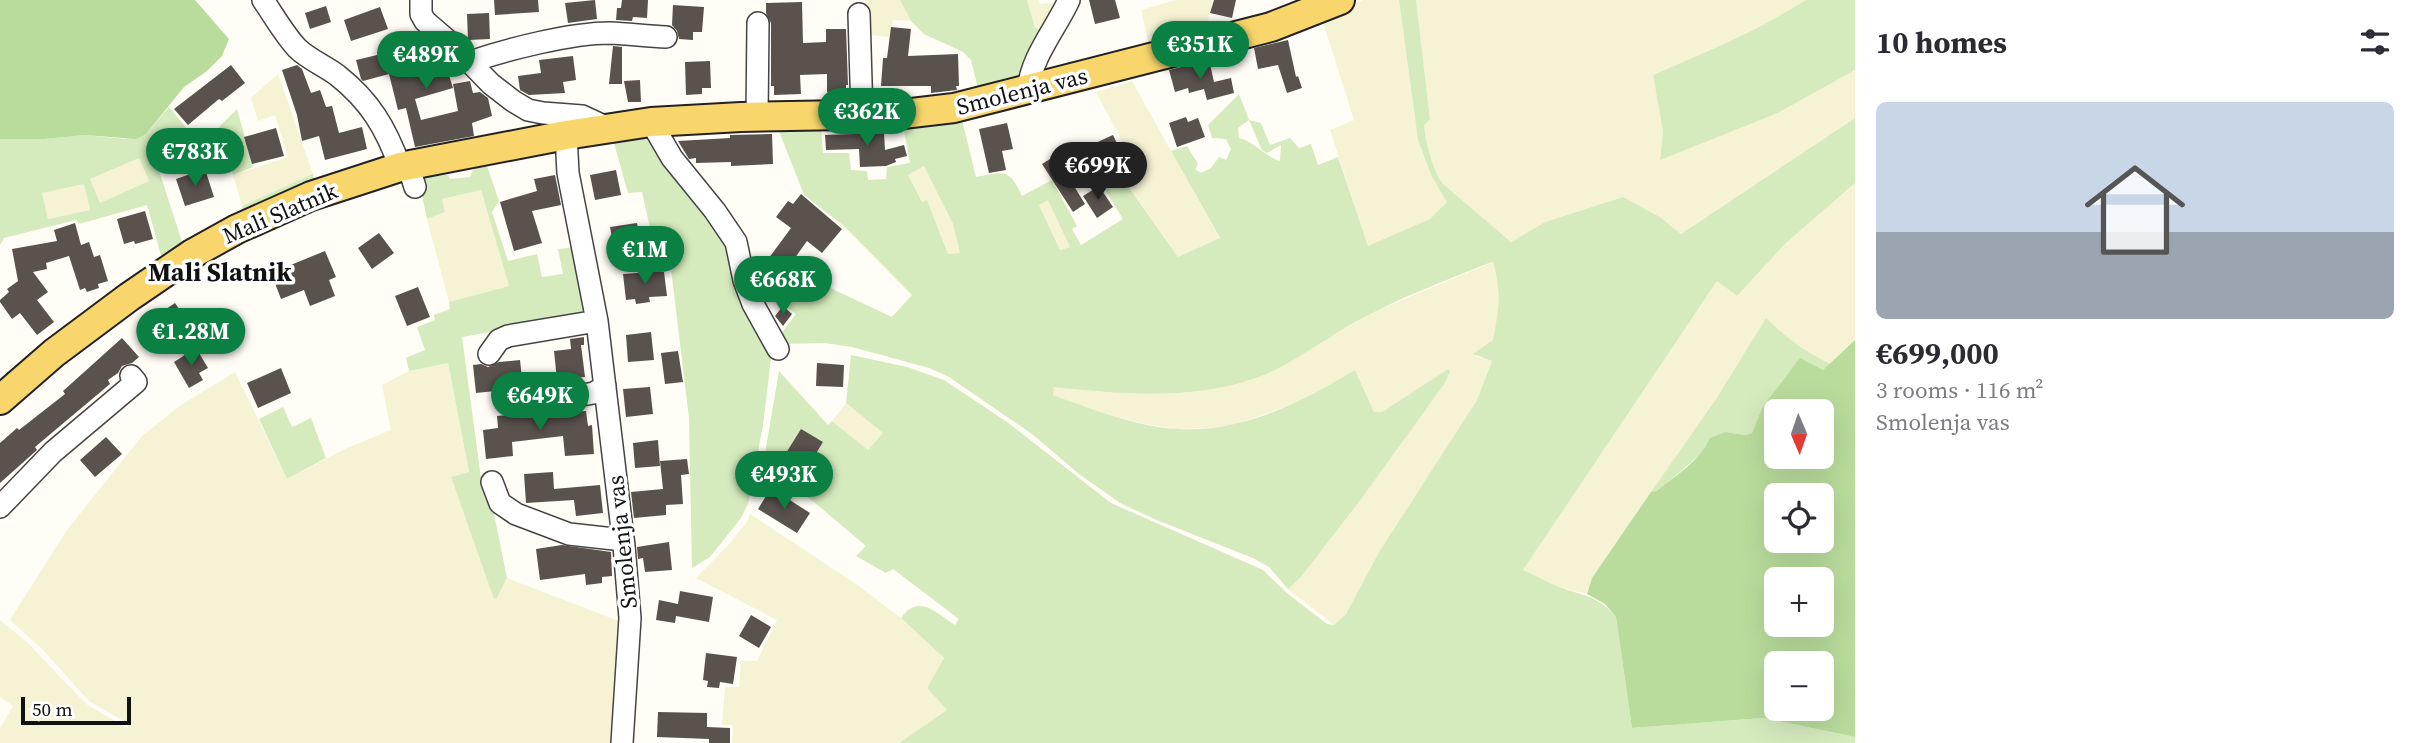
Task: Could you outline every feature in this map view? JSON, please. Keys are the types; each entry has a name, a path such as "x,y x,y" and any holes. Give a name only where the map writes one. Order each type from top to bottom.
{"main road":[{"name":"Smolenja vas","path":"566,135 651,122 936,111 1271,27 1340,0"},
{"name":"Mali Slatnik","path":"0,400 54,354 129,297 192,254 237,229 311,196 566,135"}],"street":[{"path":"262,0 299,50 336,74 376,113 408,173"},
{"name":"Smolenja vas","path":"421,0 421,14 425,21 491,84 528,110 582,116 608,128"},
{"path":"1028,89 1031,72 1041,49 1069,0"},
{"path":"859,14 862,115"},
{"path":"757,117 758,23"},
{"path":"470,62 588,34 666,37"},
{"path":"651,122 672,159 715,211 736,242 744,280 753,304 778,349"},
{"name":"Smolenja vas","path":"566,135 568,173 597,321 623,540 630,618 622,743"},
{"path":"489,355 499,340 508,336 597,321"},
{"path":"0,507 54,452 136,382 131,376"},
{"path":"533,403 594,393 604,386"},
{"path":"492,482 500,503 516,514 569,534 623,540"}],"shaded area":[{"path":"865,0 900,0 911,21 893,20 890,37 868,35"},
{"path":"1027,0 1039,0 1040,4 1053,3 1053,19 1045,32 1035,28"},
{"path":"1176,0 1212,0 1205,35 1150,49 1141,10"},
{"path":"1363,0 1399,0 1418,140 1432,176 1448,202 1430,219 1368,247 1330,130 1354,120 1322,19"},
{"path":"1416,0 1806,0 1783,15 1724,44 1653,75 1663,132 1660,159 1778,113 1855,70 1855,118 1681,234 1660,217 1623,197 1545,222 1511,242 1442,183 1429,156 1424,126 1430,119"},
{"path":"278,74 313,174 242,206 233,175 288,157 275,115 258,121 251,98"},
{"path":"1132,81 1220,239 1178,257 1128,185 1141,177 1096,92"},
{"path":"139,157 149,182 100,203 90,179"},
{"path":"924,165 953,224 960,253 948,254 927,200 922,202 908,175"},
{"path":"84,183 90,210 48,219 42,193"},
{"path":"1855,183 1855,340 1830,364 1803,351 1785,338 1766,318 1716,399 1592,578 1587,594 1558,587 1523,570 1717,281 1737,296 1786,243"},
{"path":"481,190 509,286 449,302 427,219 445,212 442,199"},
{"path":"1048,199 1071,247 1060,250 1039,205"},
{"path":"1493,262 1501,297 1493,340 1476,356 1492,361 1477,400 1379,552 1346,614 1334,625 1288,589 1301,577 1359,502 1445,383 1450,371 1448,369 1382,412 1374,412 1355,371 1312,396 1233,425 1210,428 1177,429 1139,423 1053,395 1054,386 1092,391 1157,392 1328,337 1378,310"},
{"path":"448,363 469,473 451,478 497,598 507,578 624,623 615,743 0,743 0,728 13,706 0,697 0,620 28,643 86,704 127,728 129,724 89,701 43,650 10,620 67,530 142,436 181,405 235,372 287,479 347,448 391,430 382,385 409,371"},
{"path":"846,403 883,433 868,450 832,421"},
{"path":"750,514 856,584 901,618 944,658 927,688 947,710 899,743 732,743 733,725 722,725 725,687 739,687 741,661 757,661 777,620 696,578 730,543"}],"green space":[{"path":"0,0 195,0 229,39 222,56 207,71 184,87 146,134 136,139 85,135 45,139 0,139"},
{"path":"900,0 1027,0 1035,28 1045,32 1025,82 979,93 971,60 963,52 924,34 911,21"},
{"path":"1399,0 1416,0 1430,119 1424,126 1435,169 1442,183 1511,242 1545,222 1623,197 1660,217 1681,234 1855,118 1855,183 1786,243 1737,296 1717,281 1523,570 1596,600 1616,617 1632,728 1763,718 1764,721 1778,721 1855,737 1855,743 899,743 947,710 927,688 944,658 901,618 914,607 921,606 955,625 959,619 893,569 886,573 856,556 866,546 814,502 763,465 779,371 828,425 832,421 868,450 883,433 846,403 851,355 907,367 944,380 1007,422 1111,503 1263,570 1288,594 1327,624 1334,625 1346,614 1379,552 1477,400 1492,361 1473,354 1493,340 1499,301 1498,284 1493,262 1489,263 1389,305 1264,375 1226,386 1202,391 1152,394 1054,387 1053,395 1130,421 1162,428 1202,429 1248,421 1271,413 1355,370 1374,412 1382,412 1448,369 1450,371 1445,383 1359,502 1301,577 1288,589 1269,567 1253,558 1120,503 1079,474 1032,434 949,377 929,368 852,347 825,343 781,344 777,339 796,314 773,297 781,269 826,286 892,317 912,295 844,226 804,195 777,126 821,126 823,153 849,153 851,170 867,171 868,180 886,179 887,167 910,163 903,125 961,116 976,177 999,173 1009,176 1022,196 1052,180 1077,226 1072,229 1081,245 1123,219 1100,182 1135,166 1141,178 1128,186 1178,257 1220,238 1171,151 1187,146 1198,164 1195,169 1201,173 1211,168 1219,157 1226,160 1231,149 1226,139 1212,138 1208,125 1239,94 1249,120 1261,123 1270,145 1290,138 1299,148 1311,144 1318,165 1338,157 1368,246 1430,219 1447,202 1432,177 1418,140","holes":["1249,120 1262,150 1267,153 1281,145 1280,161 1239,138 1238,128","924,166 953,224 960,253 948,254 927,200 922,202 908,175","1048,200 1070,247 1060,250 1039,205"]},
{"path":"1806,0 1855,0 1855,70 1778,113 1660,160 1663,132 1653,75 1750,31"},
{"path":"169,107 192,135 160,151 155,158 184,248 162,259 147,205 79,224 76,220 4,238 0,245 0,139 45,139 85,135 126,139 146,134","holes":["139,158 149,181 100,203 90,179","84,184 90,210 48,219 42,193"]},
{"path":"237,109 253,167 233,175 219,127"},
{"path":"646,133 717,222 772,350 763,425 748,504 741,518 710,557 692,568 689,418 669,252 656,255 642,192 628,193 612,136"},
{"path":"486,163 499,201 492,212 508,261 537,254 542,277 563,274 558,249 576,247 591,314 462,337 481,478 492,504 507,578 494,599 451,477 469,472 448,363 409,371 406,358 425,350 417,327 435,320 434,315 450,309 449,302 509,286 481,190 442,199 445,212 427,219 418,176 448,175 450,179 470,177 473,170"},
{"path":"313,174 315,185 243,212 242,206"},
{"path":"1766,318 1796,344 1830,364 1769,399 1764,399 1764,406 1752,433 1745,435 1726,432 1657,492 1651,492 1716,399"},
{"path":"1855,340 1855,737 1778,721 1834,721 1834,651 1764,651 1764,718 1632,728 1616,617 1605,604 1587,594 1592,578 1651,492 1657,491 1687,467 1710,438 1726,432 1745,435 1752,433 1764,405 1764,469 1834,469 1834,399 1769,399 1800,358 1823,370"},
{"path":"283,407 292,427 311,418 326,458 287,479 259,419"}],"building":[{"path":"494,0 538,0 539,12 495,15"},
{"path":"595,0 597,19 568,23 565,3"},
{"path":"622,0 648,0 647,18 616,20 617,8 621,8"},
{"path":"1089,0 1115,0 1120,18 1095,24"},
{"path":"1214,0 1236,0 1232,18 1210,13"},
{"path":"802,2 803,43 826,42 826,29 846,29 846,91 827,92 827,74 800,75 801,94 774,95 774,86 771,86 771,23 766,13 766,3"},
{"path":"673,5 704,7 702,32 693,32 693,40 679,39 672,25"},
{"path":"326,6 331,22 310,29 305,13"},
{"path":"380,7 388,29 351,41 344,20"},
{"path":"489,13 490,39 468,40 467,14"},
{"path":"891,27 911,29 908,56 958,54 957,90 931,93 931,86 881,86 883,58 887,58"},
{"path":"409,35 414,51 433,45 442,53 453,88 415,99 421,120 458,111 453,84 470,81 473,93 480,92 488,98 492,116 472,123 474,136 415,147 406,108 398,110 389,74 363,81 361,79 356,60 394,51 391,40"},
{"path":"1288,40 1296,77 1298,76 1302,88 1287,93 1278,65 1258,69 1254,48"},
{"path":"613,46 622,47 622,84 609,84"},
{"path":"573,56 576,80 563,82 565,93 529,95 520,90 518,76 541,73 539,60"},
{"path":"1209,60 1214,82 1231,78 1234,93 1207,100 1204,89 1189,93 1188,88 1175,92 1169,70"},
{"path":"710,61 711,88 702,88 702,94 686,95 685,62"},
{"path":"231,65 245,83 222,101 219,99 188,125 174,109"},
{"path":"297,65 302,69 311,93 320,90 326,107 332,106 339,133 362,127 367,149 325,160 319,136 302,141 297,115 282,70"},
{"path":"640,80 641,102 628,102 624,81"},
{"path":"1186,117 1188,122 1198,118 1205,137 1177,147 1169,123"},
{"path":"1007,123 1013,149 1002,151 1006,170 989,173 979,129"},
{"path":"276,128 284,156 252,164 244,137"},
{"path":"884,133 885,150 904,145 907,156 895,159 896,162 886,166 860,167 859,149 826,150 825,135"},
{"path":"772,134 773,164 731,166 731,162 696,163 696,158 689,159 678,141 730,138 730,135"},
{"path":"1113,135 1127,165 1102,176 1092,156 1095,154 1091,145"},
{"path":"1058,154 1085,204 1073,212 1042,164"},
{"path":"205,169 214,197 185,206 176,179"},
{"path":"616,170 621,195 595,200 590,175"},
{"path":"555,175 561,205 532,211 542,243 514,251 500,202 537,191 534,179"},
{"path":"1099,186 1113,207 1097,218 1083,196"},
{"path":"801,194 842,229 822,253 807,241 792,262 785,257 765,299 756,275 791,228 776,217 788,201 793,204"},
{"path":"145,211 153,239 124,244 117,219"},
{"path":"75,223 81,245 89,242 94,257 100,255 108,281 87,292 85,288 80,290 69,256 46,263 47,269 33,272 48,292 37,300 54,322 37,335 20,313 12,319 0,302 9,292 7,289 18,281 12,249 57,241 54,230"},
{"path":"637,223 642,251 615,255 610,227"},
{"path":"379,233 394,253 372,269 358,248"},
{"path":"325,251 336,277 329,280 335,296 310,306 304,290 281,299 271,273"},
{"path":"664,272 667,296 649,297 650,302 636,304 635,299 626,300 623,274"},
{"path":"418,287 430,317 407,326 395,296"},
{"path":"175,303 190,325 161,341 147,322"},
{"path":"783,306 792,314 783,326 775,316"},
{"path":"213,317 222,334 208,341 199,324"},
{"path":"651,332 654,360 628,362 626,335"},
{"path":"584,337 584,345 581,345 585,377 557,380 554,351 571,349 570,339"},
{"path":"122,338 139,357 122,366 118,373 108,380 110,384 35,447 37,450 0,483 0,443 65,394 63,391"},
{"path":"196,348 208,368 199,373 203,380 189,388 174,362"},
{"path":"678,351 683,382 665,384 661,353"},
{"path":"520,360 523,388 476,393 473,365 488,367 499,362"},
{"path":"817,363 844,365 843,387 816,386"},
{"path":"281,368 291,393 258,408 247,383"},
{"path":"650,387 653,414 626,417 623,389"},
{"path":"522,409 528,415 534,416 575,409 575,412 586,411 588,426 592,425 594,454 565,456 563,436 512,442 513,456 486,459 483,430 498,428 497,416 520,414"},
{"path":"801,429 823,442 809,465 819,471 810,486 778,466"},
{"path":"106,437 122,454 95,477 80,460"},
{"path":"658,440 660,466 635,468 633,443"},
{"path":"687,459 689,474 681,475 683,504 666,505 666,515 634,518 631,492 663,489 660,461"},
{"path":"553,472 554,489 600,485 603,513 576,516 574,500 526,503 524,474"},
{"path":"771,488 810,513 797,533 758,509"},
{"path":"669,542 672,570 645,572 643,558 638,559 637,547"},
{"path":"562,545 611,552 612,576 602,577 602,583 586,585 585,574 540,580 536,549"},
{"path":"680,591 713,597 709,622 676,616 675,623 656,620 659,600 678,604"},
{"path":"751,615 771,627 759,648 739,636"},
{"path":"706,653 737,657 733,684 720,682 719,688 707,687 708,681 703,680"},
{"path":"658,712 707,713 707,727 730,728 730,743 709,743 709,739 657,737"}],"district":[{"name":"Mali Slatnik","path":"220,272"}]}
